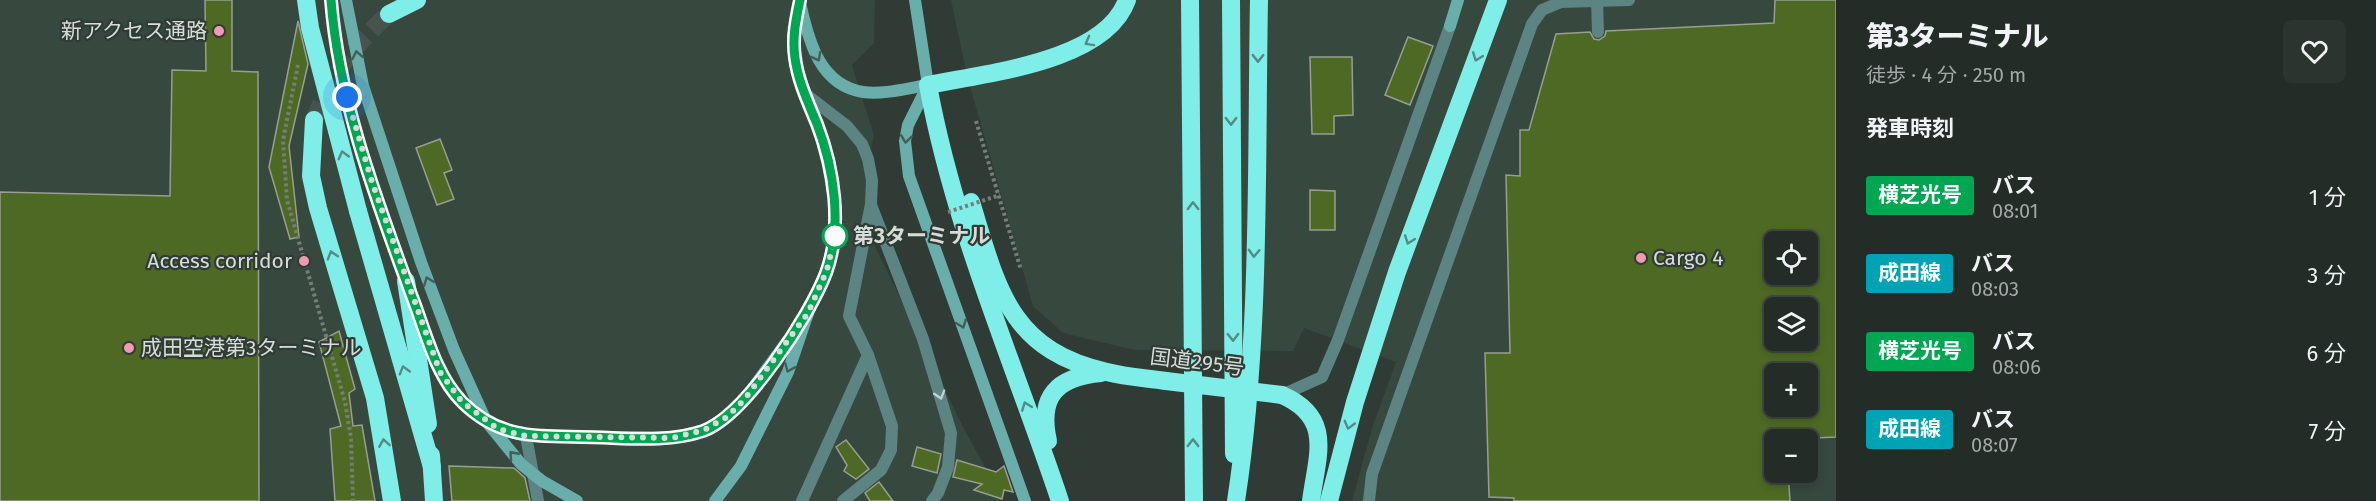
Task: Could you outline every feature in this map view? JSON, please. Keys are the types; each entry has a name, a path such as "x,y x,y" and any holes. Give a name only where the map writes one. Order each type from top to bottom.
{"highway":[{"path":"306,0 310,28 358,211 432,467"},
{"path":"388,14 417,0"},
{"path":"928,85 1055,57 1081,47 1099,37 1115,22 1127,0"},
{"path":"1191,0 1194,501"},
{"path":"1231,0 1236,501"},
{"path":"1236,501 1247,425 1255,243 1259,0"},
{"path":"1329,501 1355,402 1394,282 1498,0"},
{"path":"928,85 951,137 996,283 1008,307 1024,330 1045,347 1072,362 1107,372"},
{"path":"928,85 936,129 966,231 1004,348 1061,501"},
{"path":"314,120 311,176 318,208 375,398 392,501"},
{"path":"406,280 425,394 434,501"},
{"path":"1061,501 1044,416 1048,401 1056,388 1066,379 1107,372"},
{"name":"国道295号","path":"1107,372 1282,395"},
{"path":"1282,395 1305,407 1315,420 1318,435 1311,501"}],"street":[{"path":"331,0 335,44 351,115 406,280 440,372 462,402 498,429 526,436 672,438 704,430 727,417 744,400 808,313"},
{"path":"346,0 363,86 421,262 454,350 482,411 503,444 521,464 542,481 577,501"},
{"path":"915,0 928,85 908,125 905,141 909,176 1025,501"},
{"path":"1450,26 1458,0"},
{"path":"799,1 807,34 821,65 845,87 864,92 928,85"},
{"path":"715,501 741,466 788,372 808,313 827,270 835,236 834,198 828,165 818,126 804,93 797,67 793,36 799,1"}],"lane":[{"path":"1597,0 1598,32"},
{"path":"1369,501 1372,474 1532,24 1542,10 1561,1 1629,0"},
{"path":"1282,395 1322,377 1338,340 1450,26"},
{"path":"804,93 847,126 862,144 872,180 871,204 849,316 868,356 892,426 891,450 880,470 843,501"},
{"path":"871,204 923,339 951,433 948,467 938,493 932,501"},
{"path":"802,501 868,356"},
{"path":"526,436 538,501"}],"path":[{"path":"976,121 1021,270"},
{"path":"948,212 1000,195"}],"shaded area":[{"path":"0,0 875,0 874,43 852,65 874,135 868,165 869,234 963,427 1004,501 0,501"},
{"path":"951,0 1836,0 1836,501 1352,501 1372,428 1396,362 1304,328 1293,351 1134,350 1063,333 1033,306 967,76"}],"building":[{"name":"成田空港第3ターミナル","path":"205,0 232,0 232,71 258,72 259,501 0,501 0,192 170,196 172,70 206,71"},
{"name":"Cargo 4","path":"1775,0 1836,0 1836,437 1818,438 1818,429 1764,429 1764,483 1789,483 1790,501 1514,501 1514,498 1489,497 1485,353 1510,353 1506,175 1520,176 1520,130 1529,130 1556,34 1590,32 1594,39 1599,40 1605,36 1606,31 1774,23"},
{"path":"298,21 308,64 289,146 299,237 290,239 269,167"},
{"path":"1408,37 1433,46 1410,105 1385,95"},
{"path":"1310,57 1352,57 1353,115 1334,116 1334,134 1312,134"},
{"path":"440,139 452,170 444,173 454,199 437,205 416,148"},
{"path":"1310,190 1335,191 1335,230 1310,230"},
{"path":"339,331 355,389 349,393 353,426 362,425 375,501 335,501 330,429 341,426 319,342"},
{"path":"846,440 869,469 856,479 844,471 847,465 836,447"},
{"path":"917,447 941,454 937,473 912,466"},
{"path":"957,460 996,472 1004,466 1013,492 1004,490 1002,499 974,490 982,484 953,477"},
{"path":"449,466 514,468 525,478 530,501 452,501"},
{"path":"879,482 893,501 870,501 865,493"}],"tunnel":[{"path":"314,120 328,89 344,62 364,38 389,14"}],"bus line":[{"name":"横芝光号","path":"331,0 335,44 351,115 372,182 440,372 462,402 498,429 526,436 672,438 704,430 727,417 744,400 808,313 827,270 835,236 834,198 818,126 804,93 795,57 793,36 800,0"}],"place":[{"name":"新アクセス通路","path":"219,31"},
{"name":"第3ターミナル","path":"835,236"},
{"name":"Cargo 4","path":"1641,258"},
{"name":"Access corridor","path":"304,261"},
{"name":"成田空港第3ターミナル","path":"129,348"}],"route":[{"path":"347,97 372,182 440,372 462,402 498,429 526,436 672,438 704,430 727,417 744,400 808,313 827,270 835,236"}]}
